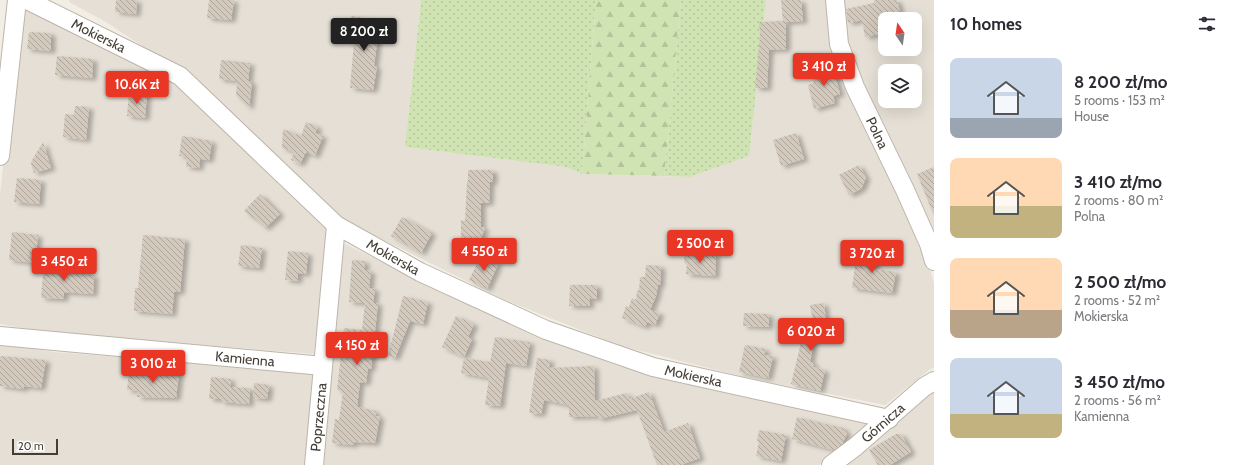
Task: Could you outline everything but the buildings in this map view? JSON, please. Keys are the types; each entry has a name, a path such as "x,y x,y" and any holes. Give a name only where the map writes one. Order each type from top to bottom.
{"street":[{"path":"0,156 17,0"},
{"name":"Mokierska","path":"27,0 180,76 336,225 420,272 546,330 652,367 889,419"},
{"name":"Polna","path":"835,0 839,44 855,87 911,204 929,244 934,261"},
{"name":"Poprzeczna","path":"314,465 336,225"},
{"name":"Kamienna","path":"0,336 323,366"},
{"name":"Górnicza","path":"832,465 934,381"}],"shaded area":[{"path":"21,0 31,0 177,86 327,227 314,354 51,333 0,324 0,195"},
{"path":"70,0 421,0 405,147 566,167 582,174 690,177 749,156 766,0 832,0 922,244 934,283 934,367 885,405 753,379 621,346 505,300 341,219 187,76 106,22 69,2"},
{"path":"841,0 934,0 934,240 858,81 844,39"},
{"path":"341,242 498,318 615,365 870,423 819,465 320,465"},
{"path":"0,343 53,352 316,372 309,465 0,465"},
{"path":"934,389 934,465 843,465"}],"green space":[{"path":"421,0 596,0 582,174 566,167 405,147"},
{"path":"596,0 681,0 664,176 582,174"},
{"path":"681,0 766,0 749,156 690,177 664,176"}]}
